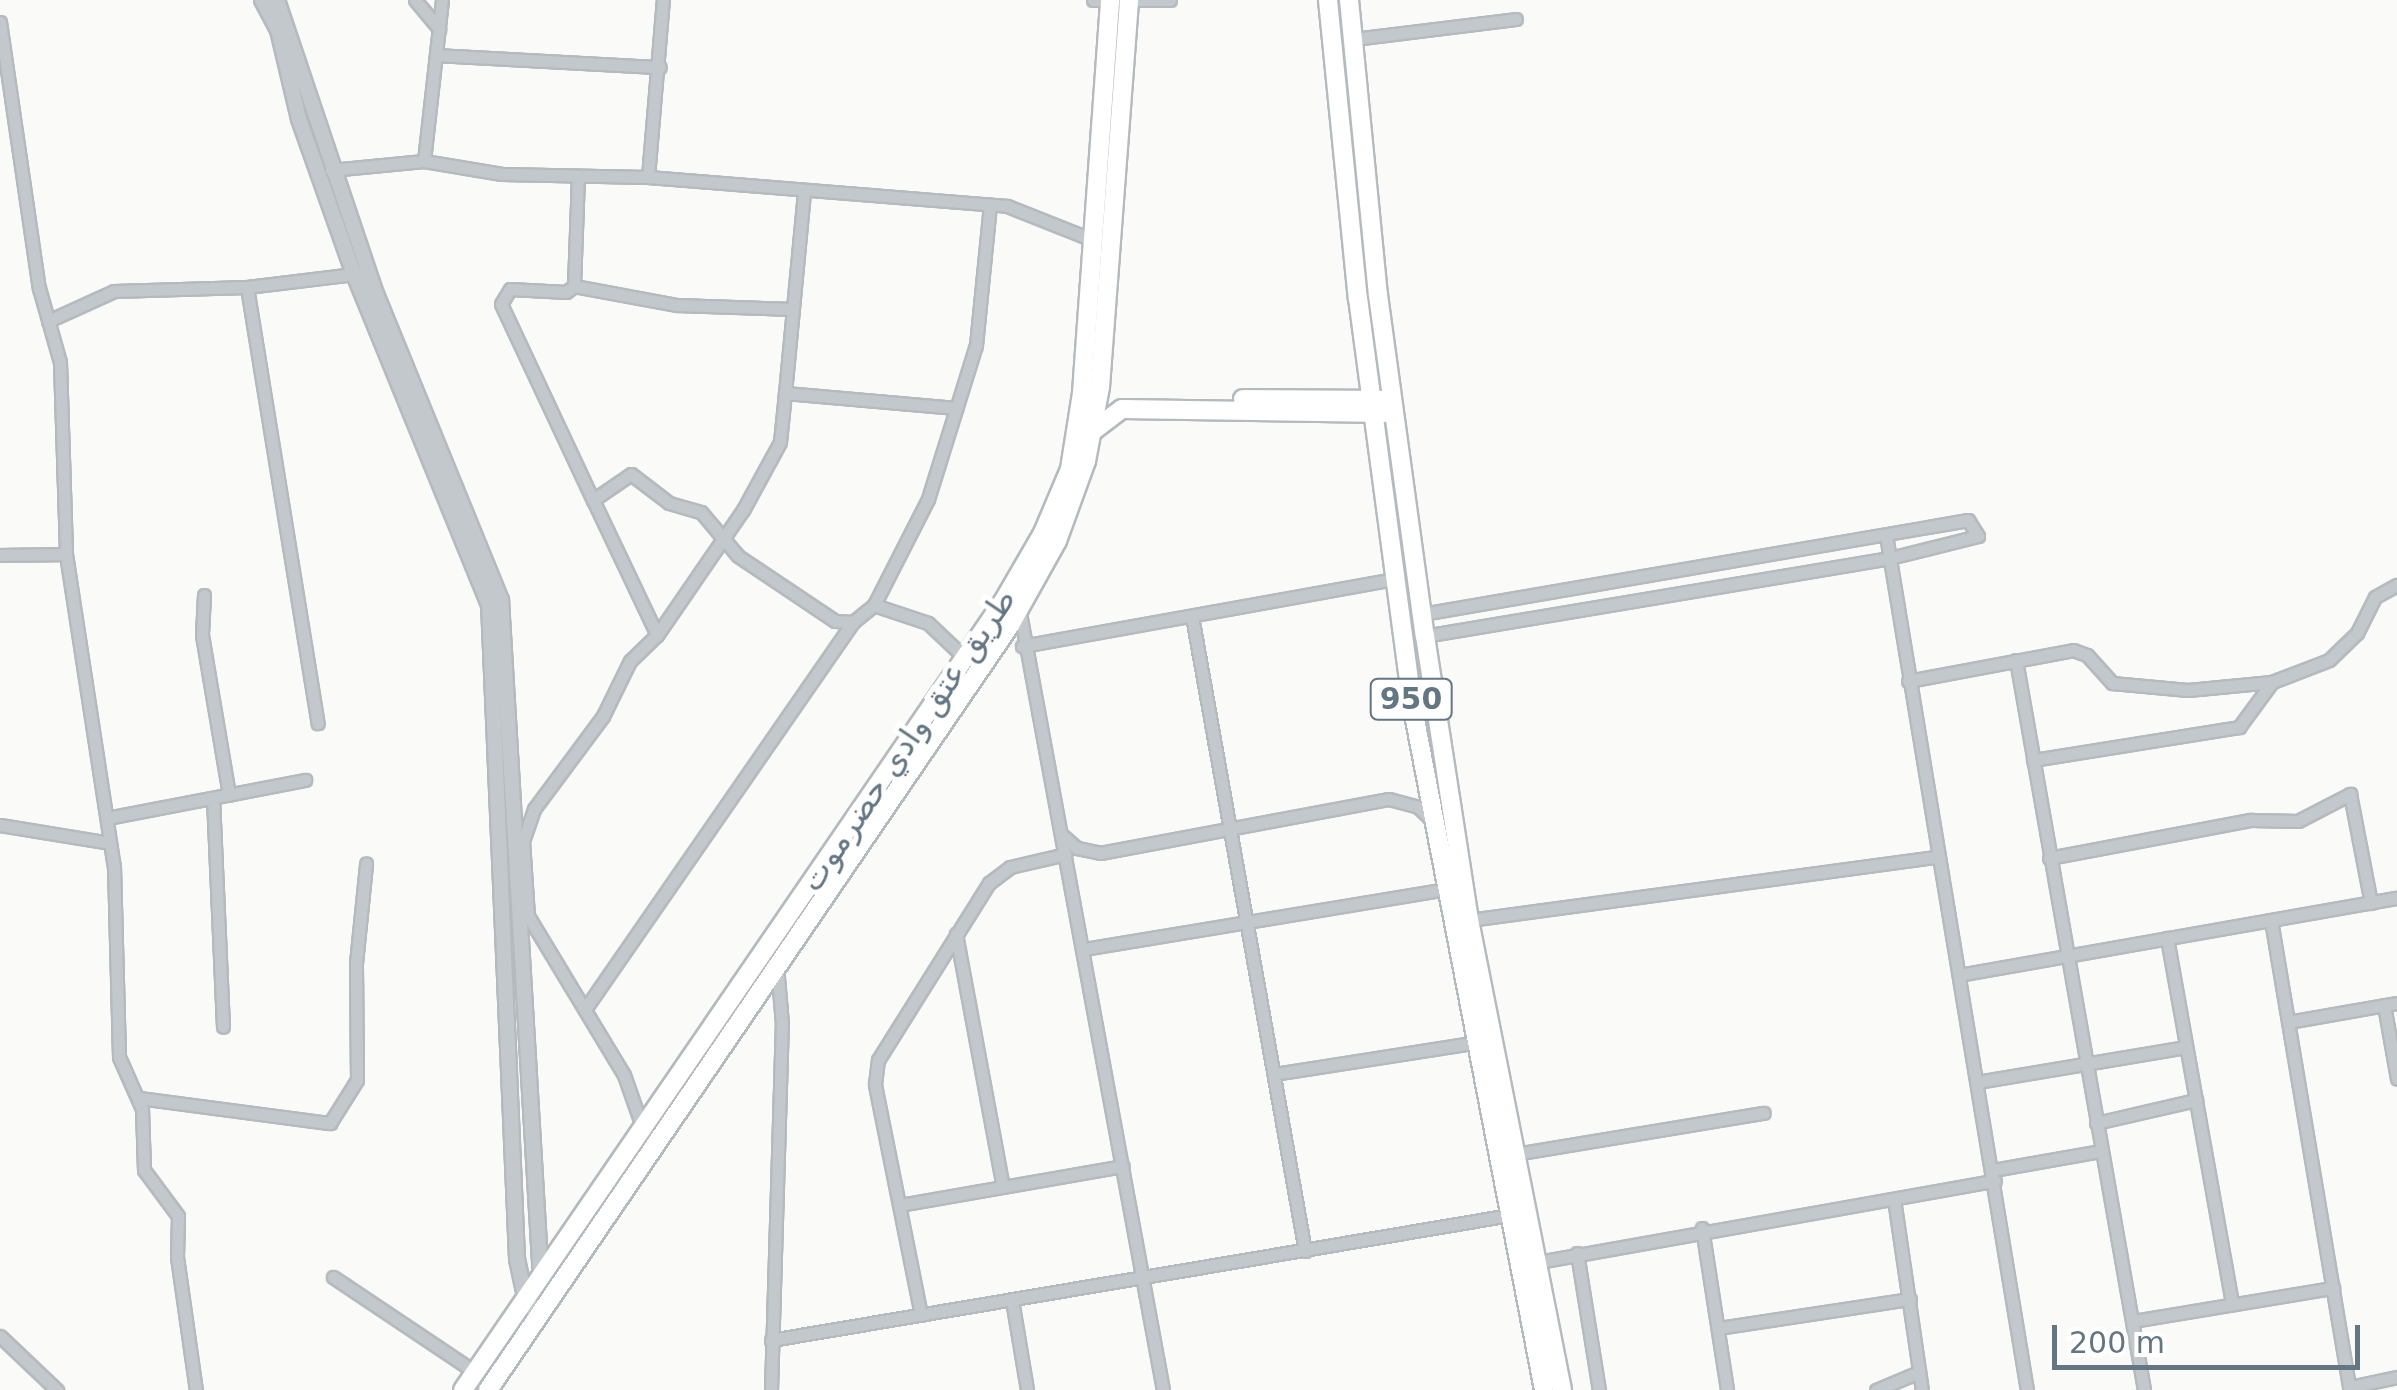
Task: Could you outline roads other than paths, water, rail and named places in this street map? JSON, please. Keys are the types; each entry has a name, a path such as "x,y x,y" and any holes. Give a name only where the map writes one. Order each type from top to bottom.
{"main road":[{"name":"950","path":"1328,0 1372,406 1432,820 1472,1043 1518,1214 1538,1262 1562,1390"},
{"name":"950","path":"1350,0 1393,407 1468,920 1515,1154 1518,1214 1544,1390"},
{"name":"طريق عتق وادي حضرموت","path":"463,1390 1056,523 1079,419 1114,2"},
{"name":"طريق عتق وادي حضرموت","path":"488,1390 1023,604 1093,430 1100,380 1114,2"},
{"path":"1100,380 1130,398 1393,407"},
{"path":"1093,430 1122,409 1372,406"}],"street":[{"path":"262,0 278,30 299,118 354,274 488,604 495,642 517,1259 525,1296 538,1316"},
{"path":"277,0 290,26 331,170 501,600 540,1277 552,1298"},
{"path":"415,0 439,29"},
{"path":"424,160 442,0"},
{"path":"648,177 663,0"},
{"path":"1114,2 1170,0"},
{"path":"1353,38 1516,19"},
{"path":"0,22 48,321 60,362 66,554 110,843 119,1057 139,1098 144,1170 178,1216 177,1257 196,1390"},
{"path":"436,55 660,67"},
{"path":"331,170 424,160 488,172 648,177 990,206 1042,215 1093,240"},
{"path":"574,286 578,176"},
{"path":"656,1143 642,1129 624,1076 528,916 523,842 534,809 603,716 630,662 657,635 772,462 785,394 804,191"},
{"path":"585,1008 854,622 874,605 928,499 976,345 990,206"},
{"path":"48,321 114,291 247,287 354,274"},
{"path":"657,635 501,304 510,289 566,292 574,286 677,305 793,309"},
{"path":"247,287 318,723"},
{"path":"785,394 956,408"},
{"path":"593,500 630,474 669,503 701,512 722,537 793,598 835,621 854,622"},
{"path":"1422,614 1968,520 1978,536 1890,558 1425,636"},
{"path":"1886,535 2027,1390"},
{"path":"0,555 66,554"},
{"path":"991,652 1395,579"},
{"path":"1908,682 2073,650 2087,654 2112,683 2188,690 2272,682 2329,660 2357,633 2375,597 2397,585"},
{"path":"204,595 202,635 230,794"},
{"path":"1023,604 1024,649 1084,949 1163,1390"},
{"path":"874,605 928,623 965,658"},
{"path":"1192,616 1305,1251"},
{"path":"2016,660 2064,956 2144,1390"},
{"path":"2033,760 2239,727 2272,682"},
{"path":"106,818 305,780"},
{"path":"2050,858 2251,820 2298,822 2350,794 2372,902"},
{"path":"212,798 222,1026"},
{"path":"1062,835 1077,848 1100,853 1390,799 1418,807 1432,820"},
{"path":"0,825 110,843"},
{"path":"921,1316 876,1069 956,934 1002,871 1066,854"},
{"path":"1468,920 1938,857"},
{"path":"139,1098 330,1123 357,1080 356,963 366,864"},
{"path":"1084,949 1445,889"},
{"path":"1958,975 2397,898"},
{"path":"2270,920 2350,1389 2397,1377"},
{"path":"956,934 1003,1187"},
{"path":"2166,938 2232,1304"},
{"path":"772,1390 782,1024 776,966"},
{"path":"2288,1022 2390,1004 2397,1079"},
{"path":"1274,1074 1472,1043"},
{"path":"1977,1082 2186,1047"},
{"path":"2096,1123 2196,1100"},
{"path":"1515,1154 1764,1114"},
{"path":"1538,1262 1702,1228 1894,1199 2101,1151"},
{"path":"900,1205 1122,1166"},
{"path":"1894,1199 1922,1390"},
{"path":"771,1340 1518,1214"},
{"path":"1702,1228 1727,1390"},
{"path":"1577,1253 1599,1390"},
{"path":"333,1277 475,1372"},
{"path":"2133,1321 2333,1288"},
{"path":"1718,1328 1910,1299"},
{"path":"1012,1300 1027,1390"},
{"path":"0,1336 42,1385 56,1390"},
{"path":"1876,1390 1918,1372"}]}
